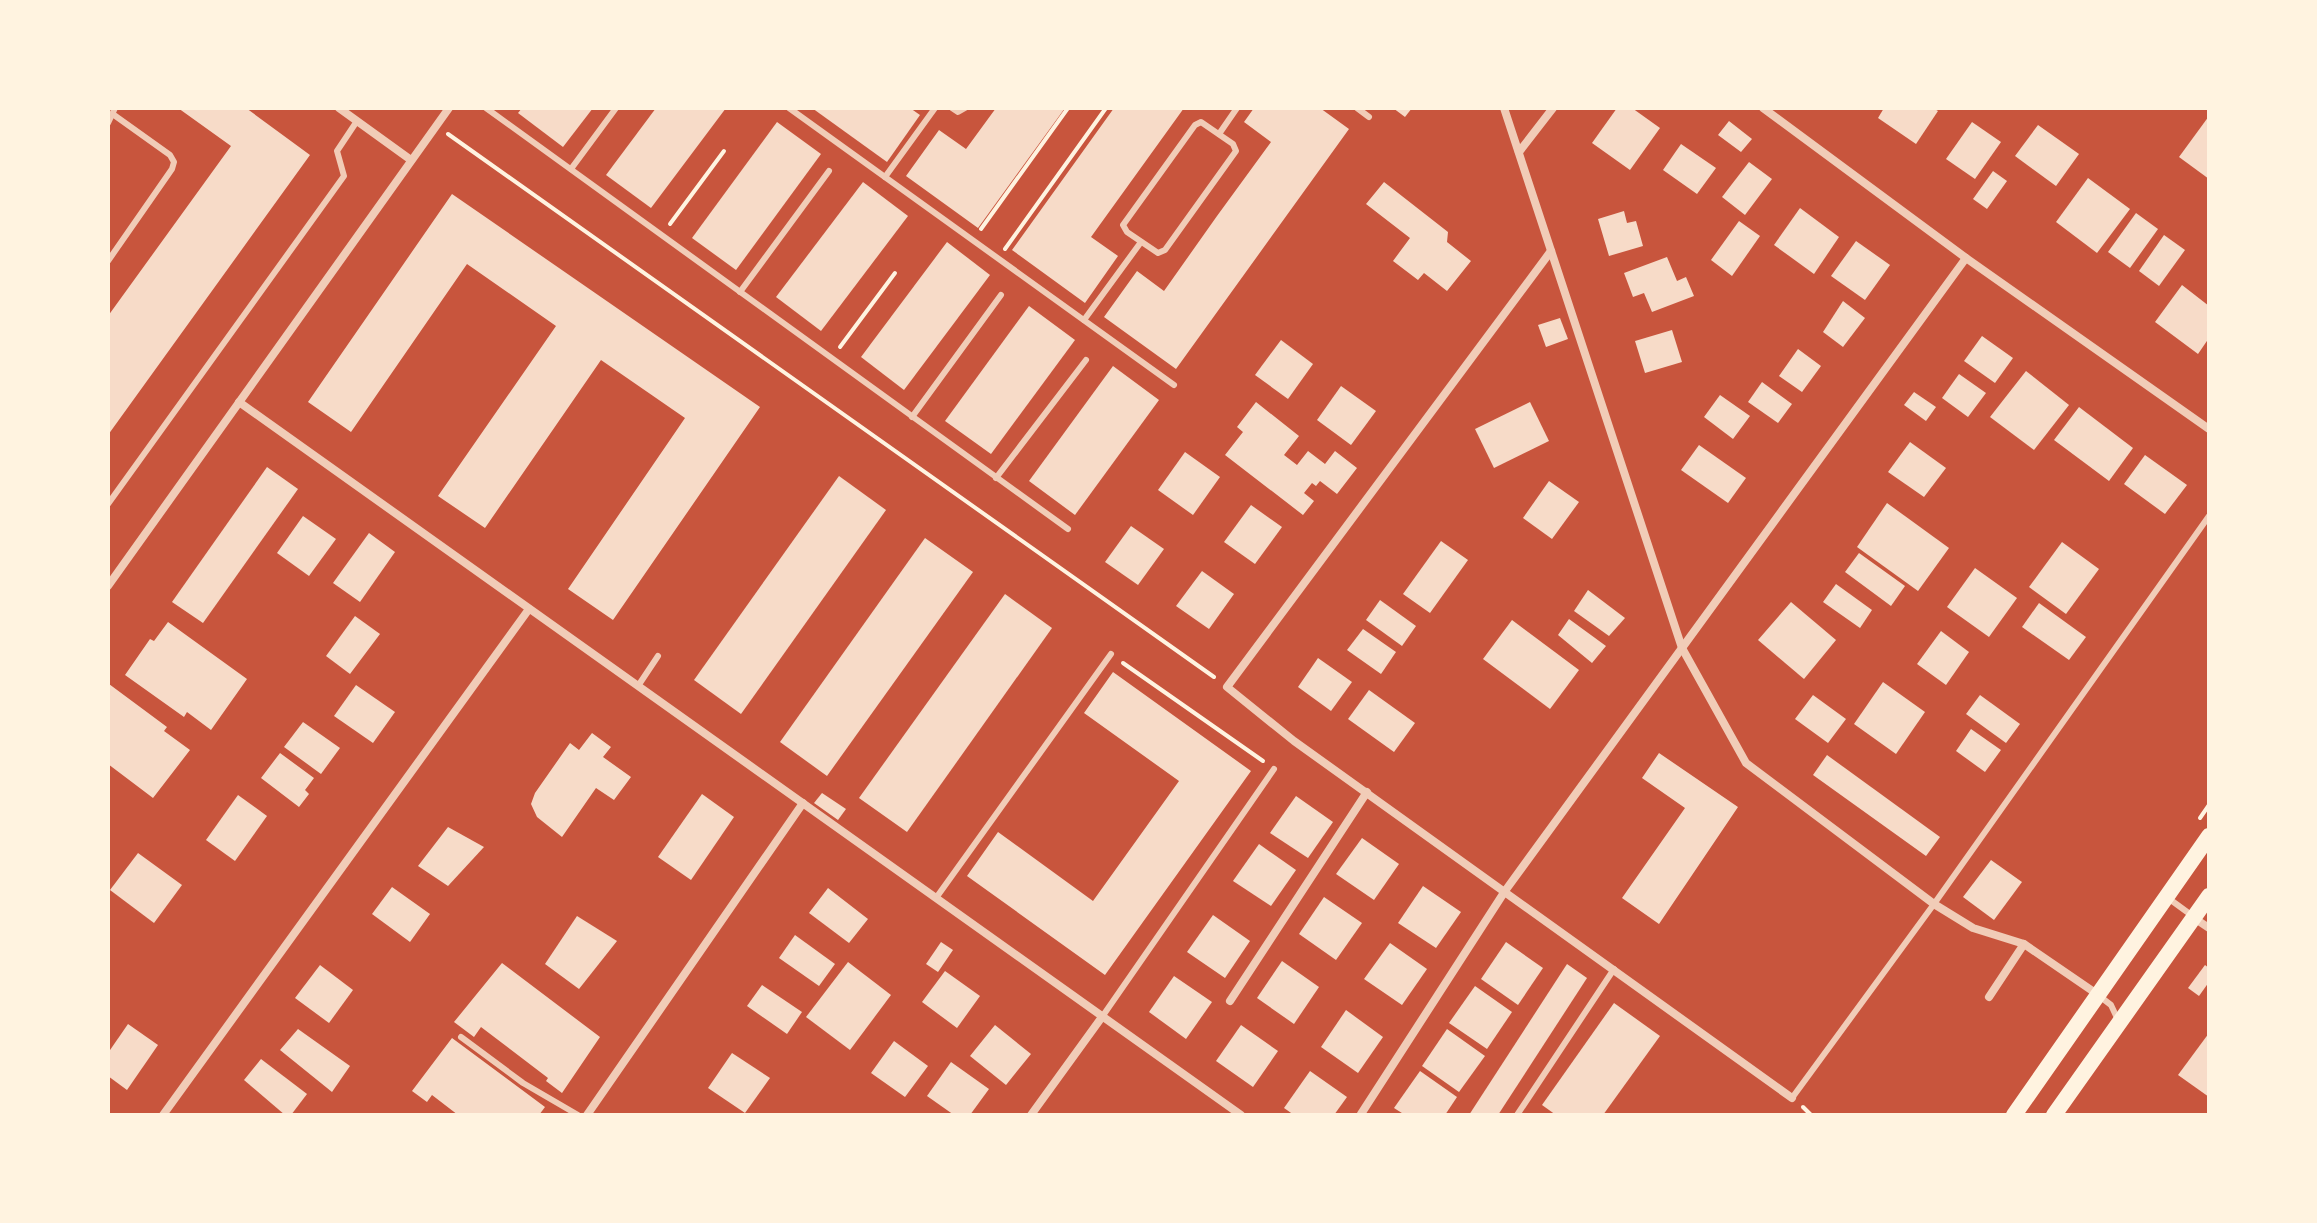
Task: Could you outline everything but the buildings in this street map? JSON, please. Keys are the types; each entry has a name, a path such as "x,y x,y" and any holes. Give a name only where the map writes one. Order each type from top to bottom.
{"main road":[{"path":"2014,1115 2209,836"},
{"path":"2054,1115 2209,896"}],"street":[{"path":"339,108 411,160"},
{"path":"108,586 449,108"},
{"path":"1504,108 1682,648 1746,763 1934,904 1973,928 2024,944 2097,994"},
{"path":"1519,152 1553,108"},
{"path":"1763,108 1966,258 2209,429"},
{"path":"1551,251 1227,687 1294,741 1792,1098"},
{"path":"1361,1114 1505,891 1966,258"},
{"path":"239,402 1241,1115"},
{"path":"163,1115 529,609"},
{"path":"1230,1001 1367,792"},
{"path":"587,1115 803,803"},
{"path":"2194,917 2209,928"},
{"path":"1989,997 2024,944"},
{"path":"1031,1115 1102,1017"}],"lane":[{"path":"486,108 1068,529"},
{"path":"571,169 616,108"},
{"path":"789,108 1174,385"},
{"path":"885,177 935,108"},
{"path":"952,108 958,112 965,108"},
{"path":"1219,134 1237,108"},
{"path":"1357,108 1369,117"},
{"path":"108,123 114,111 170,155 174,162 108,261"},
{"path":"108,504 344,176 337,151 357,121"},
{"path":"1201,122 1219,134 1233,144 1236,151 1165,250 1158,253 1127,232 1123,225 1195,125 1201,122"},
{"path":"740,292 829,171"},
{"path":"1084,320 1141,242"},
{"path":"912,417 1001,295"},
{"path":"996,478 1086,360"},
{"path":"1792,1098 1934,904 2209,516"},
{"path":"936,898 1111,654"},
{"path":"638,686 658,656"},
{"path":"1102,1017 1274,769"},
{"path":"2166,897 2194,917"},
{"path":"1517,1115 1614,969"},
{"path":"2097,994 2111,1005 2119,1023"},
{"path":"461,1037 523,1083 578,1115"}],"path":[{"path":"973,240 1068,108"},
{"path":"998,258 1106,108"},
{"path":"436,125 1227,687"},
{"path":"661,235 724,151"},
{"path":"831,358 895,273"},
{"path":"1111,654 1274,769"}]}
